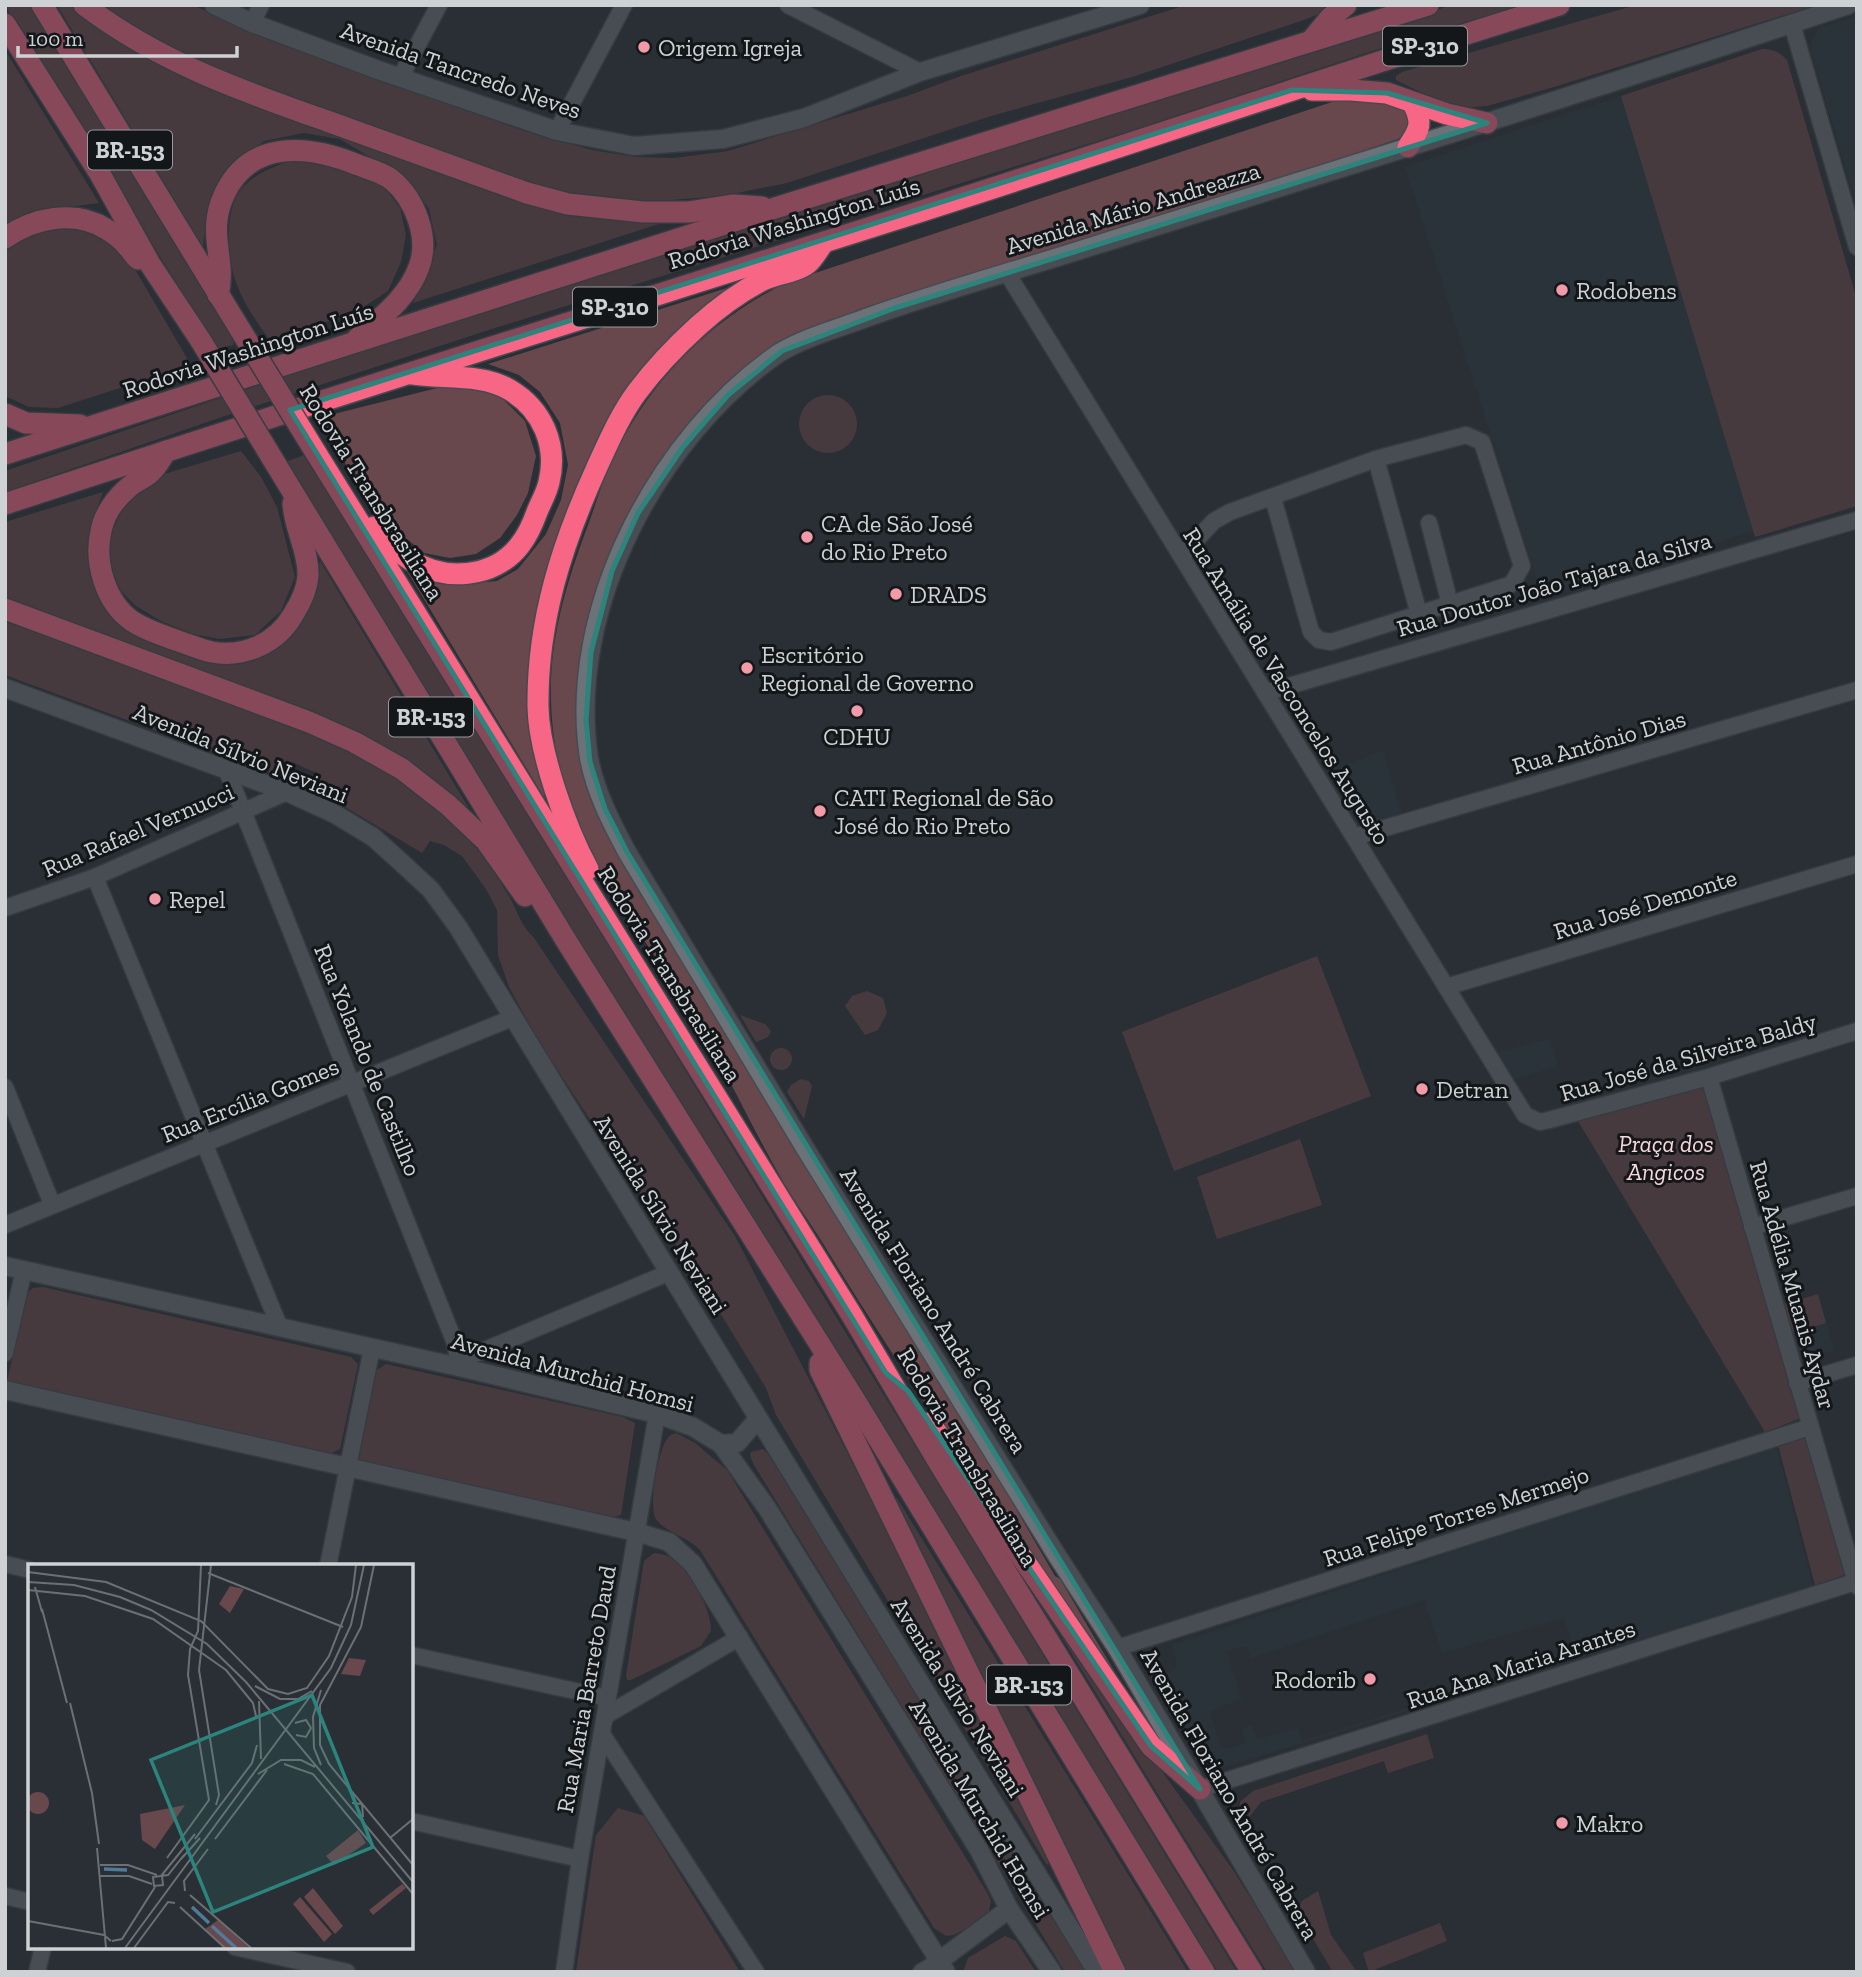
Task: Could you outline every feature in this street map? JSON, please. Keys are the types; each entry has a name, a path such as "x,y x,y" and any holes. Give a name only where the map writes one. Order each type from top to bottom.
{"highway":[{"name":"Rodovia Transbrasiliana","path":"42,5 218,295 886,1373 1252,1972"},
{"path":"84,5 152,51 234,88 537,196 568,204 643,212 689,212 734,205 775,208"},
{"path":"1310,42 1330,18 1346,5"},
{"name":"Rodovia Washington Luís","path":"5,454 775,208 1428,5"},
{"name":"Rodovia Washington Luís","path":"5,504 405,373 824,242 1559,5"},
{"name":"BR-153","path":"5,24 100,174 150,264 201,341 567,942 1205,1972"},
{"path":"1292,90 1387,93 1447,114 1487,123"},
{"path":"1408,147 1418,132 1420,116 1413,103"},
{"path":"218,295 222,279 215,224 224,195 240,172 260,156 282,150 308,149 336,155 391,178 406,195 418,218 422,242 420,266 405,294 353,343"},
{"path":"5,238 20,227 48,218 77,219 104,227 126,244 134,257 150,264"},
{"path":"610,926 602,896 580,854 547,764 538,710 540,655 547,607 563,551 588,486 616,426 636,393 659,365 700,325 732,299 765,279 807,264 824,242"},
{"path":"353,510 411,561 433,570 457,575 483,572 500,563 520,546 549,482 552,460 550,440 542,420 528,403 510,389 487,380 405,373"},
{"path":"5,414 26,423 96,426"},
{"path":"166,451 151,472 129,487 110,508 101,528 97,554 102,578 115,602 131,620 155,633 213,652 242,652 267,643 287,626 301,603 308,576 294,516 293,494"},
{"path":"5,609 309,722 354,741 402,769 448,805 486,841 539,916 567,942"},
{"path":"818,1344 820,1370 1115,1972"},
{"path":"886,1373 908,1391 1151,1746 1200,1789"}],"main road":[{"name":"Avenida Tancredo Neves","path":"214,5 253,23 557,131 634,146 723,139 804,118 920,72 1140,5"},
{"name":"Avenida Mário Andreazza","path":"591,652 612,571 638,513 682,447 728,396 782,351 895,308 1487,123 1848,5"},
{"name":"Avenida Floriano André Cabrera","path":"591,652 586,720 590,762 605,809 627,852 806,1150 1048,1542 1117,1648 1306,1972"},
{"name":"Avenida Sílvio Neviani","path":"5,688 287,792 335,814 373,837 431,890 458,927 1097,1972"},
{"name":"Avenida Murchid Homsi","path":"5,1266 657,1414 694,1427 721,1444 767,1508 979,1850 1009,1909 1052,1972"},
{"path":"5,1390 636,1532 669,1542 694,1564 943,1966 1009,1909"},
{"path":"721,1444 737,1443 758,1419"}],"street":[{"path":"253,23 261,5"},
{"path":"401,76 439,5"},
{"path":"557,131 624,5"},
{"path":"793,6 920,72"},
{"path":"1792,24 1857,247"},
{"name":"Rua Amália de Vasconcelos Augusto","path":"1007,273 1520,1108 1532,1119"},
{"path":"1181,556 1214,521 1230,512 1376,459 1466,435 1482,442 1522,566 1513,584 1331,642 1319,640 1311,632 1273,498"},
{"path":"1376,459 1419,614"},
{"name":"Rua Doutor João Tajara da Silva","path":"1265,693 1857,520"},
{"path":"1429,523 1450,604"},
{"name":"Rua Antônio Dias","path":"1354,837 1857,690"},
{"name":"Rua Yolando de Castilho","path":"228,771 353,1082 454,1343 459,1367"},
{"name":"Rua Rafael Vernucci","path":"5,908 94,877 287,792"},
{"name":"Rua José Demonte","path":"1446,987 1857,864"},
{"path":"94,877 280,1328"},
{"name":"Rua Ercília Gomes","path":"5,1225 512,1018"},
{"name":"Rua José da Silveira Baldy","path":"1532,1119 1540,1122 1549,1120 1709,1077 1857,1031"},
{"name":"Rua Adélia Muanis Aydar","path":"1709,1077 1856,1584"},
{"path":"5,1087 52,1204"},
{"path":"1752,1227 1857,1196"},
{"path":"5,1353 24,1270"},
{"path":"459,1367 473,1355 668,1273"},
{"path":"328,1564 372,1348"},
{"path":"1797,1383 1857,1365"},
{"name":"Rua Maria Barreto Daud","path":"564,1972 580,1859 657,1414"},
{"name":"Rua Felipe Torres Mermejo","path":"1117,1648 1810,1427"},
{"path":"5,1564 28,1570"},
{"name":"Rua Ana Maria Arantes","path":"1200,1789 1856,1584"},
{"path":"605,1716 740,1637"},
{"path":"413,1654 607,1699"},
{"path":"602,1734 756,1972"},
{"path":"413,1821 580,1859"},
{"path":"5,1896 28,1902"},
{"path":"37,1972 43,1949"},
{"path":"246,1949 347,1972"},
{"path":"921,1972 943,1966"}],"highlighted area":[{"path":"1292,90 1387,93 1487,123 895,308 782,351 728,395 683,447 638,513 612,571 591,652 586,720 590,762 605,809 627,852 1200,1789 1151,1746 908,1391 886,1373 290,410"}],"shaded area":[{"path":"1857,16 1857,206 1811,51 1811,41 1820,28"},
{"name":"Rodobens","path":"1621,96 1753,531 1543,598 1405,167"},
{"path":"1383,750 1402,815 1372,826 1360,821 1328,772"},
{"path":"1550,1039 1558,1066 1510,1080 1495,1053"},
{"path":"1826,1323 1834,1350 1800,1360 1792,1333"},
{"path":"1776,1445 1813,1586 1221,1768 1211,1767 1205,1760 1164,1693 1168,1675 1177,1665 1172,1645","holes":["1424,1600 1442,1653 1564,1618 1576,1656 1302,1741 1298,1728 1257,1739 1251,1725 1242,1729 1246,1743 1228,1749 1220,1746 1210,1711 1242,1699 1226,1651 1246,1646 1251,1658"]}],"green space":[{"path":"5,5 30,5 234,336 233,345 217,349"},
{"path":"57,5 75,5 125,43 487,186 570,216 662,223 413,303 437,245 429,209 409,181 340,139 304,133 264,141 224,171 208,207 203,247"},
{"path":"100,5 192,5 286,45 521,130 592,150 636,157 674,158 728,151 1186,5 1335,5 1304,20 1132,77 991,116 787,183 722,196 620,200 563,193 220,74 155,44"},
{"path":"1452,5 1524,5 1415,37 1139,128 498,327 222,417 5,492 5,471 395,339"},
{"path":"1636,5 1816,5 1487,106 1463,108 1430,97 1396,80 1396,76 1402,72"},
{"path":"1762,49 1776,52 1787,60 1857,300 1857,506 1755,537 1621,96"},
{"path":"5,50 99,203 29,212 5,224"},
{"path":"1341,99 1403,104 1410,118 1407,132 1398,139 1200,205 860,309 781,344 720,390 663,457 630,510 607,563 587,646 585,770 1055,1576 1060,1579 1146,1725 983,1490 865,1311 781,1178 692,1013 599,869 571,808 554,741 551,678 554,648 559,618 576,557 605,476 627,432 663,379 684,356 733,314 788,282"},
{"path":"298,158 322,160 383,186 400,208 406,235 401,262 388,291 359,310 271,342 245,302 234,276 230,261 230,217 235,200 245,185 264,172"},
{"path":"71,226 104,235 133,266 191,365 58,408 29,407 5,396 5,251 36,232"},
{"path":"730,287 655,352 624,396 593,454 532,726 545,799 407,571 452,585 497,581 518,569 546,534 561,500 568,465 560,423 540,392 519,375 488,364"},
{"path":"479,386 504,400 525,421 536,456 528,493 517,515 500,538 476,554 450,558 424,553 376,514 318,418 441,387"},
{"path":"828,395 844,400 852,408 857,424 852,440 844,448 828,453 812,448 804,440 799,424 804,408 812,400"},
{"path":"241,451 261,477 277,507 295,577 281,611 255,635 219,639 193,634 161,621 136,606 119,589 108,560 112,532 125,504 161,475"},
{"path":"304,455 363,544 1237,1972 1218,1972 594,967 285,462"},
{"path":"103,492 89,531 90,575 103,603 250,657 305,610 320,561 473,815 385,749 336,722 5,600 5,522"},
{"path":"5,622 275,720 347,751 414,791 444,815 479,851 511,899 525,927 735,1236 956,1663 1052,1860 1047,1865 776,1415 766,1388 692,1267 627,1176 538,1040 509,987 498,955 497,910 486,889 462,856 444,845 430,841 422,853 327,796 320,786 319,774 294,763 284,778 5,675"},
{"path":"1317,956 1371,1096 1174,1171 1122,1032"},
{"path":"867,991 883,998 887,1013 878,1030 865,1035 845,1006 852,996"},
{"path":"740,1015 765,1024 771,1031 768,1037 756,1042"},
{"path":"781,1048 789,1051 792,1059 789,1067 781,1070 773,1067 770,1059 773,1051"},
{"path":"801,1079 809,1081 812,1086 804,1119 787,1092 791,1085"},
{"name":"Praça dos Angicos","path":"1704,1086 1801,1418 1765,1432 1578,1121"},
{"path":"1300,1139 1322,1205 1217,1239 1197,1177"},
{"path":"43,1287 351,1357 358,1364 340,1449 328,1455 15,1387 7,1381 28,1292 33,1288"},
{"path":"1818,1294 1826,1323 1792,1333 1784,1304"},
{"path":"386,1364 623,1417 635,1423 621,1515 613,1517 365,1465 357,1458 377,1370"},
{"path":"676,1433 695,1443 727,1470 988,1894 991,1901 988,1916 954,1935 946,1936 934,1928 700,1550 665,1528 656,1519 653,1503 657,1467 667,1439"},
{"path":"1810,1435 1850,1573 1815,1585 1778,1445"},
{"path":"763,1449 1087,1972 1065,1972 754,1465 751,1452"},
{"path":"893,1498 897,1498 1188,1972 1122,1972"},
{"path":"654,1553 672,1558 688,1573 708,1613 711,1631 701,1646 627,1680 644,1561"},
{"path":"1040,1602 1233,1870 1297,1972 1267,1972"},
{"path":"1427,1734 1434,1758 1388,1773 1384,1761 1261,1802 1250,1816 1246,1829 1239,1817 1240,1802 1253,1791"},
{"path":"618,1808 644,1816 740,1972 576,1972 596,1835"},
{"path":"1318,1891 1331,1935 1357,1972 1333,1972 1297,1912 1302,1901"},
{"path":"1440,1923 1447,1941 1369,1972 1363,1953"},
{"path":"1005,1936 1016,1941 1036,1972 963,1972 968,1958"}],"place":[{"name":"Origem Igreja","path":"644,47"},
{"name":"Rodobens","path":"1562,290"},
{"name":"CA de São José do Rio Preto","path":"807,537"},
{"name":"DRADS","path":"896,594"},
{"name":"Escritório Regional de Governo","path":"747,668"},
{"name":"CDHU","path":"857,711"},
{"name":"CATI Regional de São José do Rio Preto","path":"820,811"},
{"name":"Repel","path":"155,899"},
{"name":"Detran","path":"1422,1089"},
{"name":"Rodorib","path":"1370,1679"},
{"name":"Makro","path":"1562,1823"}]}
